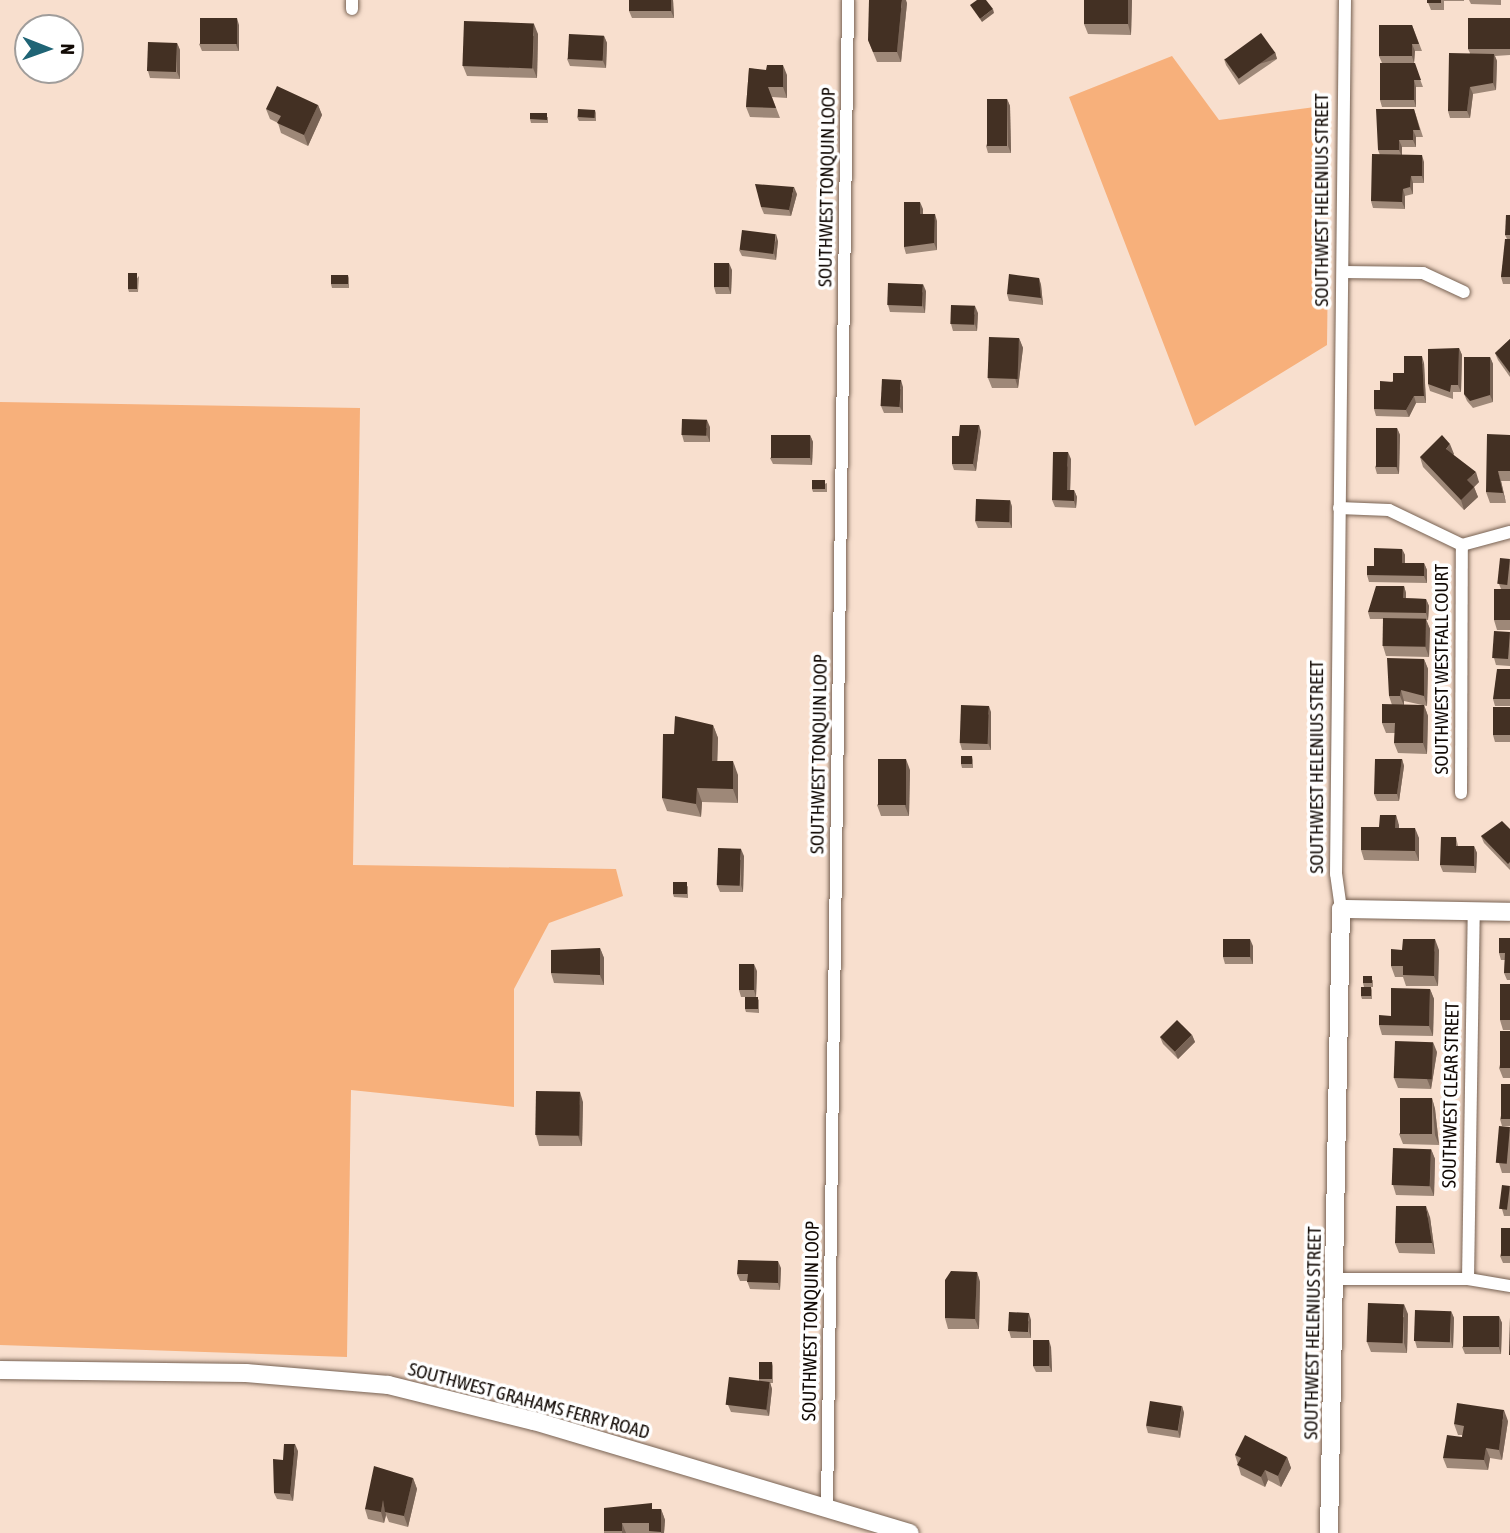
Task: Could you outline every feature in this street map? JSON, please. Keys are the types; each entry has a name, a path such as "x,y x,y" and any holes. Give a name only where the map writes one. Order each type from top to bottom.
{"street":[{"name":"SOUTHWEST TONQUIN LOOP","path":"827,1508 848,0"},
{"name":"SOUTHWEST HELENIUS STREET","path":"1329,1533 1336,1279 1341,909 1339,508 1345,0"},
{"path":"1343,272 1423,273 1465,292"},
{"path":"1339,508 1389,510 1462,545 1510,533"},
{"name":"SOUTHWEST WESTFALL COURT","path":"1461,793 1462,545"},
{"path":"1341,909 1510,912"},
{"name":"SOUTHWEST CLEAR STREET","path":"1468,1279 1474,911"},
{"path":"1336,1279 1468,1279 1510,1286"},
{"name":"SOUTHWEST GRAHAMS FERRY ROAD","path":"0,1370 246,1373 388,1385 910,1533"}],"shaded area":[{"path":"1172,56 1219,120 1330,105 1327,345 1195,426 1069,97"},
{"path":"0,402 360,408 353,865 616,869 623,896 549,923 514,989 514,1107 351,1090 347,1357 0,1345"}],"building":[{"path":"629,0 671,0 671,11 629,11"},
{"path":"869,0 902,0 897,52 873,52 868,40"},
{"path":"977,0 986,0 993,9 980,19 970,5"},
{"path":"1084,0 1128,0 1128,24 1084,24"},
{"path":"1427,0 1441,0 1441,3 1427,3"},
{"path":"200,18 237,18 237,44 200,44"},
{"path":"1468,18 1510,18 1510,49 1468,49"},
{"path":"464,21 534,23 532,68 462,66"},
{"path":"1379,25 1412,25 1419,44 1412,44 1412,56 1379,56"},
{"path":"1261,33 1275,52 1239,79 1225,59"},
{"path":"569,34 604,36 603,61 568,59"},
{"path":"148,42 177,43 176,72 147,71"},
{"path":"1449,53 1494,54 1493,83 1470,87 1467,111 1448,111"},
{"path":"1380,63 1415,63 1421,80 1414,80 1414,100 1380,100"},
{"path":"767,65 783,65 783,87 768,87 776,108 746,107 749,68 766,70"},
{"path":"277,86 318,105 304,135 277,123 281,116 266,109"},
{"path":"987,99 1007,99 1007,146 987,146"},
{"path":"578,109 595,110 595,118 578,117"},
{"path":"1376,109 1414,109 1420,130 1413,130 1413,140 1399,140 1399,150 1378,150"},
{"path":"530,113 547,113 547,120 530,119"},
{"path":"1372,154 1422,155 1422,176 1411,176 1410,187 1403,189 1402,202 1371,201"},
{"path":"755,184 794,187 789,210 761,207"},
{"path":"904,202 920,202 920,214 935,214 934,243 904,247"},
{"path":"1506,215 1510,215 1510,235 1505,235"},
{"path":"742,230 776,234 773,254 740,250"},
{"path":"1505,239 1510,239 1510,277 1501,277"},
{"path":"714,263 729,263 729,287 714,287"},
{"path":"128,273 137,273 137,289 128,289"},
{"path":"1009,274 1039,278 1041,298 1007,294"},
{"path":"331,275 348,275 348,284 331,284"},
{"path":"888,283 923,284 922,306 887,305"},
{"path":"951,305 975,306 974,325 950,324"},
{"path":"989,337 1019,338 1018,379 988,378"},
{"path":"1510,339 1510,373 1495,353"},
{"path":"1459,348 1458,385 1451,385 1450,392 1428,384 1428,349"},
{"path":"1404,356 1422,356 1424,396 1414,396 1406,410 1374,409 1374,390 1380,390 1380,381 1393,382 1393,373 1404,373"},
{"path":"1464,357 1490,357 1490,395 1470,401 1464,394"},
{"path":"882,379 901,380 900,407 881,406"},
{"path":"682,419 707,420 706,436 681,435"},
{"path":"960,425 979,425 973,464 952,464 952,436 959,436"},
{"path":"1376,428 1397,428 1397,467 1376,467"},
{"path":"1487,434 1510,435 1510,471 1498,471 1503,493 1486,492"},
{"path":"771,435 810,435 810,458 771,458"},
{"path":"1442,435 1450,444 1446,449 1476,472 1467,480 1474,487 1461,500 1420,457"},
{"path":"1053,452 1068,452 1067,490 1074,490 1074,501 1052,500"},
{"path":"812,480 825,480 825,489 812,489"},
{"path":"976,499 1010,500 1009,522 975,521"},
{"path":"1374,548 1402,549 1402,563 1424,563 1424,576 1367,575 1367,566 1374,566"},
{"path":"1500,558 1510,559 1507,585 1497,584"},
{"path":"1376,586 1404,586 1403,598 1426,599 1426,613 1368,612"},
{"path":"1494,589 1510,589 1510,620 1494,620"},
{"path":"1383,618 1426,619 1426,647 1383,646"},
{"path":"1494,631 1510,632 1508,659 1492,658"},
{"path":"1387,658 1424,659 1424,696 1401,690 1400,696 1389,696"},
{"path":"1497,669 1510,669 1510,699 1493,699"},
{"path":"1382,704 1424,705 1423,743 1394,743 1395,723 1382,723"},
{"path":"961,705 989,706 988,744 960,743"},
{"path":"1493,707 1510,707 1510,735 1493,735"},
{"path":"675,716 713,725 712,761 733,761 733,789 697,788 696,804 662,798 663,734 674,734"},
{"path":"961,756 972,756 972,764 961,764"},
{"path":"878,759 906,759 906,805 878,805"},
{"path":"1375,759 1402,759 1397,794 1374,794"},
{"path":"1380,815 1396,815 1395,828 1415,828 1415,851 1361,850 1361,827 1379,827"},
{"path":"1502,821 1510,829 1508,864 1481,836"},
{"path":"1441,837 1456,837 1456,846 1474,846 1474,866 1440,865"},
{"path":"718,848 741,849 740,886 717,885"},
{"path":"673,882 687,882 687,894 673,894"},
{"path":"1499,938 1510,938 1510,973 1504,973 1505,953 1499,953"},
{"path":"1223,939 1250,939 1250,957 1223,957"},
{"path":"1403,939 1435,939 1434,976 1403,975 1403,966 1391,966 1391,949 1402,950"},
{"path":"600,948 600,975 551,973 551,950"},
{"path":"739,964 754,964 754,990 739,990"},
{"path":"1363,976 1372,976 1372,983 1363,983"},
{"path":"1500,984 1510,984 1510,1020 1500,1020"},
{"path":"1361,987 1371,987 1371,996 1361,996"},
{"path":"1391,988 1430,989 1429,1026 1379,1025 1379,1015 1391,1016"},
{"path":"745,997 758,997 758,1009 745,1009"},
{"path":"1177,1020 1192,1035 1175,1052 1160,1037"},
{"path":"1500,1031 1510,1031 1510,1068 1500,1068"},
{"path":"1395,1041 1433,1042 1432,1079 1394,1078"},
{"path":"1501,1084 1510,1084 1510,1119 1501,1119"},
{"path":"536,1091 580,1092 579,1136 535,1135"},
{"path":"1400,1098 1432,1098 1432,1134 1400,1134"},
{"path":"1499,1126 1510,1127 1507,1164 1496,1163"},
{"path":"1393,1148 1431,1149 1430,1186 1392,1185"},
{"path":"1502,1185 1510,1186 1507,1210 1499,1209"},
{"path":"1396,1206 1426,1206 1432,1243 1395,1243"},
{"path":"1501,1228 1510,1228 1510,1256 1501,1256"},
{"path":"738,1260 778,1261 778,1283 747,1282 748,1274 737,1274"},
{"path":"951,1271 977,1272 975,1319 945,1318 945,1280"},
{"path":"1368,1303 1404,1304 1403,1343 1367,1342"},
{"path":"1415,1310 1451,1311 1450,1342 1414,1341"},
{"path":"1009,1312 1029,1313 1028,1332 1008,1331"},
{"path":"1463,1316 1499,1316 1499,1347 1463,1347"},
{"path":"1033,1340 1049,1340 1049,1366 1033,1366"},
{"path":"759,1362 772,1362 772,1379 759,1379"},
{"path":"729,1377 770,1382 766,1410 726,1405"},
{"path":"1150,1401 1182,1406 1178,1431 1146,1426"},
{"path":"1457,1403 1504,1410 1499,1450 1486,1448 1484,1460 1443,1458 1447,1435 1462,1437 1464,1426 1454,1424"},
{"path":"1245,1435 1287,1457 1278,1476 1265,1470 1261,1477 1237,1465 1241,1458 1235,1455"},
{"path":"284,1444 295,1444 290,1494 274,1493 273,1459 283,1460"},
{"path":"374,1466 413,1478 404,1516 385,1512 383,1500 381,1512 365,1509"},
{"path":"652,1503 652,1509 661,1509 661,1532 649,1531 649,1523 622,1523 622,1531 604,1531 604,1508"}]}
